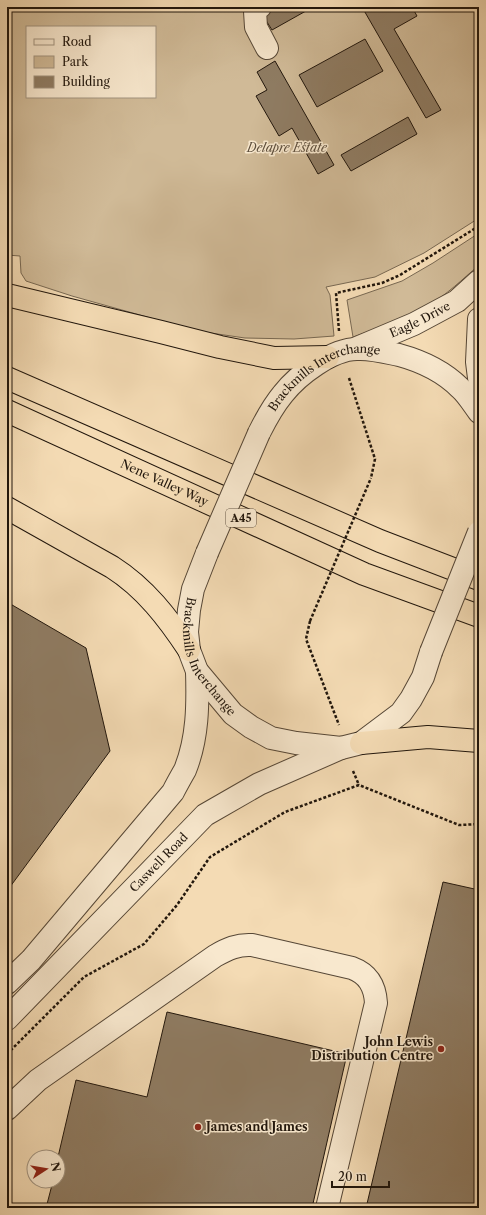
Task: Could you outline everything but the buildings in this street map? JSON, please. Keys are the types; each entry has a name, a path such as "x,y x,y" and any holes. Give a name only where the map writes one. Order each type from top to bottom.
{"highway":[{"path":"7,295 220,347 274,358 328,357"},
{"path":"7,378 380,541 479,579"},
{"name":"Nene Valley Way","path":"7,411 364,574 479,616"},
{"path":"7,508 129,578 171,622 189,650"},
{"path":"351,746 428,737 479,741"}],"street":[{"path":"260,7 255,11 256,27 267,48"},
{"name":"Eagle Drive","path":"356,348 421,321 457,300 479,281"},
{"path":"479,319 477,362 479,378"},
{"name":"Brackmills Interchange","path":"351,746 296,743 271,738 251,727 233,714 197,671 189,650 187,632 188,610 193,589 207,553 267,417 283,393 299,378 328,357 356,348 386,352 410,358 438,370 461,388 479,412"},
{"path":"351,746 401,713 411,699 423,676 431,652 479,532"},
{"path":"7,983 31,960 173,792 191,752 196,729 198,702 197,671"},
{"name":"Caswell Road","path":"7,1019 204,815 259,784 351,746"},
{"path":"7,1109 38,1080 208,960 230,948 252,945 352,968 369,978 375,991 376,1003 327,1208"}],"path":[{"path":"339,332 336,293 382,282 400,275 479,226"},
{"path":"338,725 306,639 310,621 372,478 375,459 349,378"},
{"path":"353,771 359,785"},
{"path":"7,1054 84,977 144,944 177,905 210,857 285,812 359,785 459,825 479,824"}],"green space":[{"name":"Delapre Estate","path":"7,7 479,7 479,218 424,253 375,277 326,287 330,295 334,336 294,339 245,338 197,331 72,296 26,281 21,273 20,256 7,255"},
{"path":"479,233 479,265 454,287 435,302 419,311 353,337 347,300 402,281"}],"place":[{"name":"John Lewis Distribution Centre","path":"441,1049"},
{"name":"James and James","path":"198,1127"}]}
